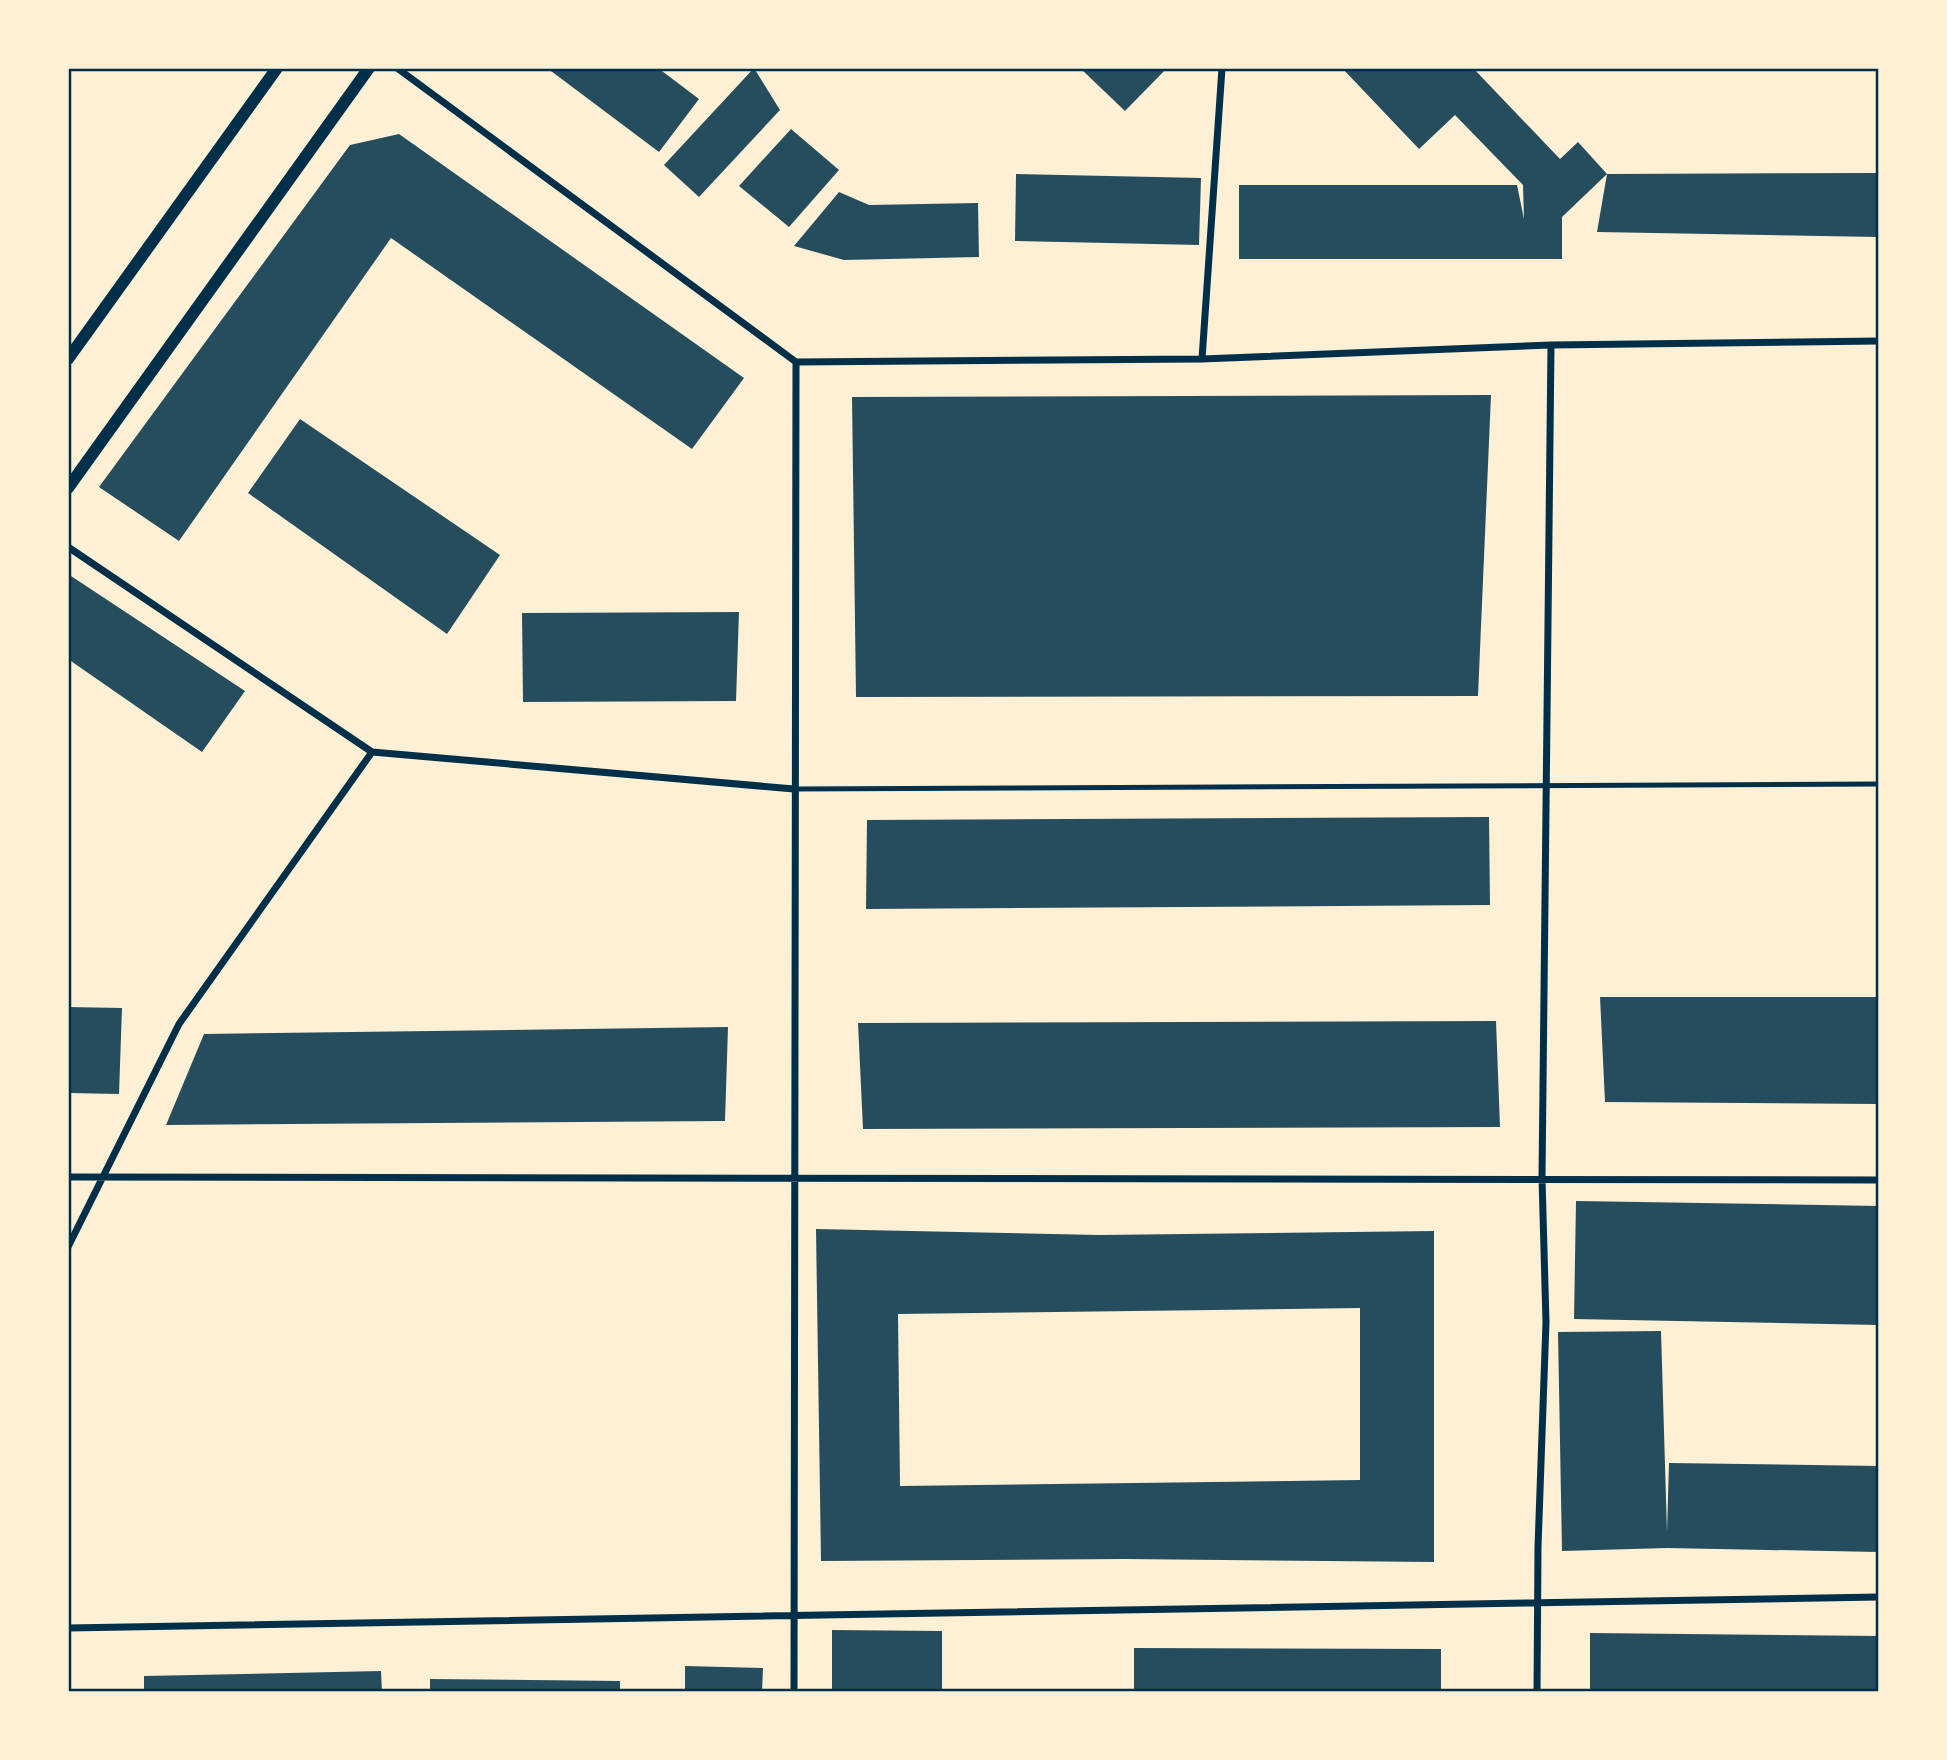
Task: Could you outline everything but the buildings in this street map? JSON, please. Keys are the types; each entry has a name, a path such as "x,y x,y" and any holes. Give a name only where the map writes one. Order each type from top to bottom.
{"street":[{"path":"68,359 276,68"},
{"path":"68,488 369,68"},
{"path":"397,68 796,362 1202,359 1551,345 1879,341"},
{"path":"1202,359 1222,68"},
{"path":"1537,1692 1546,1322 1542,1178 1551,345"},
{"path":"794,1692 796,362"},
{"path":"68,547 372,752 794,789"},
{"path":"68,1247 179,1024 372,752"},
{"path":"68,1177 1879,1180"},
{"path":"68,1628 1879,1597"}],"lane":[{"path":"794,789 1879,784"}]}
